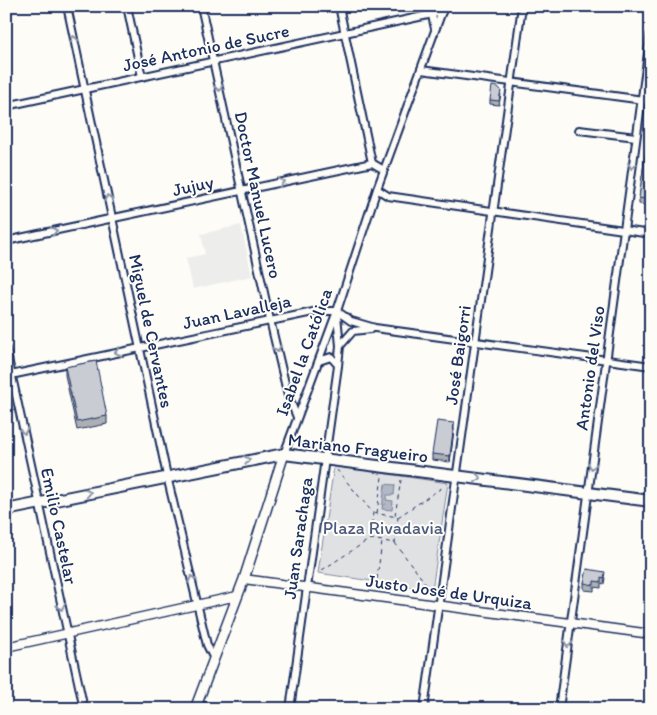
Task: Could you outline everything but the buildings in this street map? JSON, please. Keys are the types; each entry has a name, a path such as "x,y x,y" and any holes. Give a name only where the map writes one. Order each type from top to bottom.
{"main road":[{"name":"Mariano Fragueiro","path":"6,510 167,476 284,454 651,501"},
{"name":"Isabel la Católica","path":"196,707 244,579 284,454"}],"street":[{"name":"Miguel de Cervantes","path":"67,6 167,476 207,645 214,660"},
{"path":"128,6 142,77"},
{"name":"Doctor Manuel Lucero","path":"201,6 270,320 288,396 297,418"},
{"path":"339,6 372,163 384,170"},
{"path":"430,6 435,31"},
{"name":"José Baigorri","path":"424,709 522,6"},
{"name":"José Antonio de Sucre","path":"6,106 431,14 443,9"},
{"name":"Isabel la Católica","path":"284,454 337,311 377,189 443,9"},
{"name":"Antonio del Viso","path":"559,709 651,31"},
{"path":"421,70 651,101"},
{"path":"579,130 636,137"},
{"name":"Jujuy","path":"6,241 372,163"},
{"path":"377,189 388,196 651,234"},
{"name":"Juan Lavalleja","path":"9,375 270,320 318,311 337,311"},
{"path":"337,311 351,321 374,328 651,366"},
{"name":"Juan Sarachaga","path":"290,709 338,366 340,346 337,311"},
{"path":"340,346 353,331 374,328"},
{"name":"Emilio Castelar","path":"6,349 9,375 84,709"},
{"path":"319,361 331,357 338,366"},
{"name":"Justo José de Urquiza","path":"244,579 651,634"},
{"path":"6,647 237,596"},
{"path":"196,707 223,709"}],"path":[{"path":"336,470 373,513 376,514 398,516 443,487"},
{"path":"376,514 382,477"},
{"path":"395,516 401,480"},
{"path":"370,539 373,513"},
{"path":"398,516 395,543 429,588"},
{"path":"322,570 370,539 395,543"},
{"path":"377,579 382,541"}],"shaded area":[{"path":"241,225 252,276 193,289 186,258 205,254 201,234"}],"green space":[{"name":"Plaza Rivadavia","path":"334,466 448,483 432,590 318,573"}],"water":[{"path":"385,484 395,485 394,495 387,495 386,500 393,501 392,510 382,509"}]}
